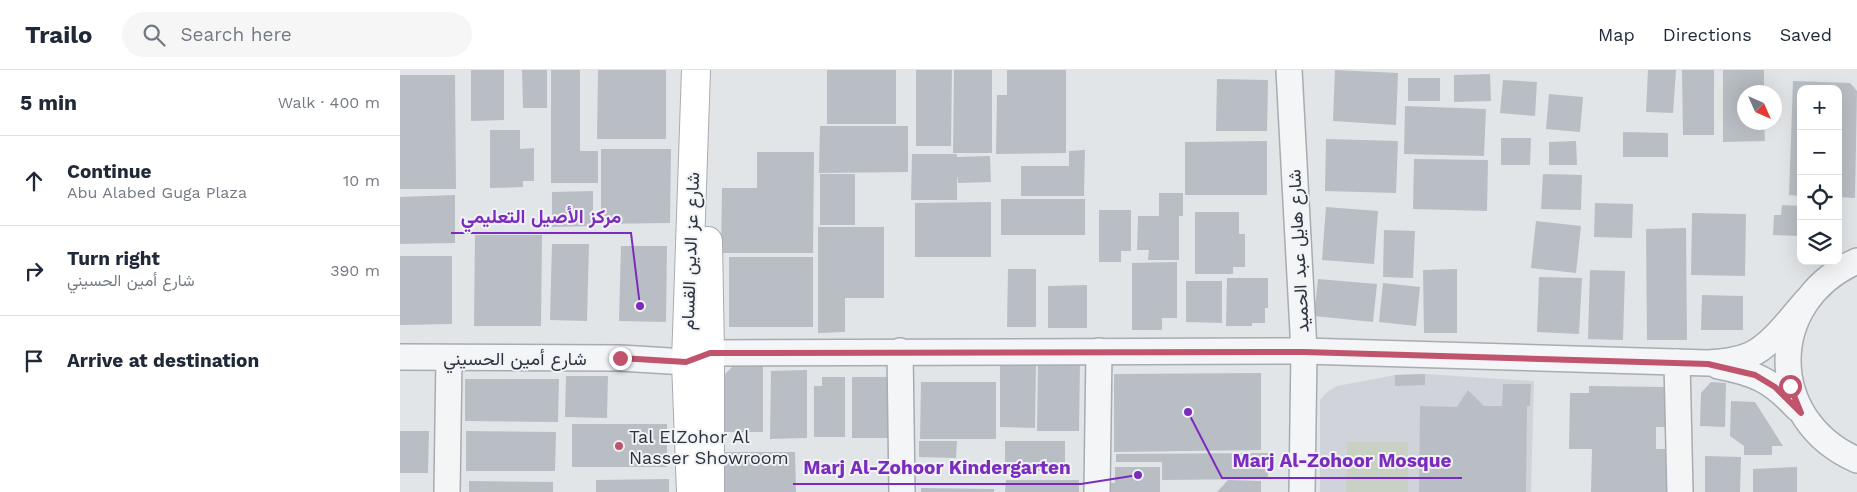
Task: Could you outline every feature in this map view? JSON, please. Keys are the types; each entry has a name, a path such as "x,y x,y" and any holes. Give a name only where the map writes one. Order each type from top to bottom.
{"main road":[{"name":"شارع عز الدين القسام","path":"696,70 698,358 710,492"},
{"name":"شارع عز الدين القسام","path":"691,492 707,201 709,70"}],"street":[{"name":"شارع هايل عبد الحميد","path":"1289,70 1304,352 1302,492"},
{"path":"1857,248 1806,301 1793,325 1787,354 1790,386 1801,413 1815,432 1857,471"},
{"path":"1834,273 1857,261"},
{"name":"شارع أمين الحسيني","path":"1708,364 1730,361 1752,354 1766,344 1806,301"},
{"name":"شارع أمين الحسيني","path":"400,357 698,358 900,352 1099,351 1304,352 1677,362 1708,364 1755,375 1775,387 1801,413"},
{"path":"1097,492 1099,351"},
{"path":"900,352 902,492"},
{"path":"447,492 449,358"},
{"path":"1677,362 1680,492"},
{"path":"1828,444 1843,454 1857,460"}],"shaded area":[{"path":"1425,374 1534,381 1531,492 1320,492 1320,400 1326,393 1337,386 1395,375"}],"green space":[{"path":"1347,442 1408,442 1408,492 1346,492"}],"building":[{"path":"471,70 504,70 504,120 471,121"},
{"path":"522,70 547,70 547,108 523,108"},
{"path":"551,70 580,70 580,151 598,151 598,183 551,183"},
{"path":"598,70 666,70 666,139 597,139"},
{"path":"827,70 896,70 896,124 827,124"},
{"path":"916,70 952,70 951,146 916,146"},
{"path":"954,70 992,70 992,153 953,153"},
{"path":"1007,70 1066,70 1066,153 996,154 997,95 1007,95"},
{"path":"1335,70 1398,73 1396,125 1333,121"},
{"path":"1648,70 1676,70 1673,113 1646,112"},
{"path":"1682,70 1714,70 1714,135 1683,135"},
{"path":"1723,70 1764,70 1764,85 1737,85 1737,130 1764,130 1765,141 1723,142"},
{"path":"1490,74 1491,101 1454,102 1454,75"},
{"path":"400,75 455,75 456,189 400,189"},
{"path":"1408,78 1440,78 1440,101 1408,101"},
{"path":"1217,79 1268,80 1267,131 1216,131"},
{"path":"1503,80 1537,82 1535,116 1500,113"},
{"path":"1793,81 1850,83 1857,91 1855,198 1842,197 1842,85 1797,85 1797,196 1789,195"},
{"path":"1549,94 1583,97 1580,132 1546,129"},
{"path":"1405,106 1486,109 1484,156 1404,154"},
{"path":"820,126 908,126 908,172 819,173"},
{"path":"490,130 520,130 520,149 534,148 534,181 523,181 523,187 490,188"},
{"path":"1623,132 1668,133 1668,157 1623,157"},
{"path":"1501,138 1531,138 1530,165 1501,165"},
{"path":"1326,139 1398,141 1396,193 1325,191"},
{"path":"1267,141 1267,195 1185,195 1185,142"},
{"path":"1576,141 1577,165 1549,165 1549,142"},
{"path":"601,149 671,149 670,223 601,224"},
{"path":"1085,150 1084,196 1021,196 1021,166 1069,166 1069,151"},
{"path":"757,152 814,152 813,253 721,253 722,188 757,188"},
{"path":"912,154 957,154 957,157 990,156 991,182 958,183 957,173 957,200 911,200"},
{"path":"1414,159 1488,160 1487,211 1413,209"},
{"path":"820,174 855,174 855,225 820,225"},
{"path":"1543,174 1582,175 1581,210 1541,209"},
{"path":"593,191 593,226 552,227 552,192"},
{"path":"1159,193 1183,193 1183,216 1179,216 1179,260 1148,260 1149,250 1137,250 1138,216 1159,216"},
{"path":"455,195 455,243 400,244 400,197"},
{"path":"1001,199 1085,199 1085,235 1001,235"},
{"path":"991,202 991,257 915,257 915,203"},
{"path":"1595,203 1633,204 1632,238 1594,237"},
{"path":"1782,205 1797,206 1797,236 1773,235 1774,215 1781,215"},
{"path":"1326,207 1378,211 1374,264 1322,260"},
{"path":"1099,210 1131,210 1131,251 1121,251 1121,262 1099,262"},
{"path":"1195,212 1239,212 1239,234 1245,234 1245,267 1233,267 1233,274 1195,274"},
{"path":"1692,213 1746,214 1745,276 1691,275"},
{"path":"1536,221 1581,226 1576,273 1531,268"},
{"path":"818,227 884,227 884,298 845,298 845,332 818,333"},
{"path":"1686,228 1687,340 1647,340 1646,229"},
{"path":"1384,230 1415,231 1413,278 1383,277"},
{"path":"475,235 542,235 541,326 474,326"},
{"path":"552,244 589,244 587,321 550,320"},
{"path":"621,246 667,246 666,322 619,321"},
{"path":"400,256 452,256 452,324 400,325"},
{"path":"729,257 813,257 813,327 729,327"},
{"path":"1177,262 1177,318 1162,318 1162,330 1132,330 1132,263"},
{"path":"1008,269 1036,269 1036,327 1007,327"},
{"path":"1457,269 1457,333 1424,333 1423,270"},
{"path":"1590,270 1625,271 1623,340 1588,339"},
{"path":"1539,277 1582,278 1579,334 1537,332"},
{"path":"1227,278 1268,278 1268,308 1265,308 1265,323 1252,323 1252,326 1226,326"},
{"path":"1318,279 1377,284 1373,322 1314,316"},
{"path":"1186,281 1222,281 1222,323 1186,322"},
{"path":"1383,283 1420,287 1416,326 1379,322"},
{"path":"1087,285 1087,328 1048,328 1048,286"},
{"path":"1702,295 1743,296 1743,330 1701,330"},
{"path":"763,359 763,432 722,432 722,377 738,361"},
{"path":"1038,362 1080,362 1079,431 1037,431"},
{"path":"1000,365 1036,365 1035,428 1000,427"},
{"path":"807,370 807,438 770,439 771,371"},
{"path":"1261,373 1261,450 1114,452 1114,374"},
{"path":"1425,374 1425,385 1395,386 1395,375"},
{"path":"566,376 608,376 607,418 565,417"},
{"path":"822,377 845,377 845,437 814,437 814,386 822,386"},
{"path":"852,377 895,377 895,438 852,438"},
{"path":"465,379 559,379 558,422 465,421"},
{"path":"921,382 996,382 996,439 920,439"},
{"path":"1711,382 1726,383 1725,427 1700,426 1701,393"},
{"path":"1503,384 1531,384 1530,406 1527,406 1526,492 1419,492 1420,406 1457,407 1468,390 1484,406 1502,406"},
{"path":"1589,386 1664,387 1673,396 1672,427 1656,427 1656,449 1672,449 1672,492 1591,492 1592,449 1569,449 1570,393 1589,393"},
{"path":"1731,401 1755,402 1783,446 1772,446 1772,455 1744,455 1744,446 1730,436"},
{"name":"Tal ElZohor Al Nasser Showroom","path":"572,424 667,424 667,467 572,467"},
{"path":"400,431 429,431 428,473 400,473"},
{"path":"466,431 556,432 555,471 466,471"},
{"path":"919,441 957,441 956,458 919,457"},
{"path":"1005,441 1065,441 1065,471 1005,471"},
{"path":"724,452 795,452 796,492 724,492"},
{"path":"1268,453 1268,479 1162,480 1162,462 1116,462 1116,454"},
{"path":"1705,456 1741,457 1740,492 1705,492"},
{"path":"1115,467 1160,467 1160,492 1109,492 1109,483 1115,483"},
{"path":"1797,467 1797,492 1753,492 1753,469"},
{"path":"669,479 669,492 596,492 596,480"},
{"path":"1006,480 1079,480 1079,492 1005,492"},
{"path":"1228,480 1261,481 1261,492 1217,492"},
{"path":"469,481 553,482 553,492 469,492"},
{"path":"921,488 994,489 994,492 921,492"}],"place":[{"name":"مركز الأصيل التعليمي","path":"640,306"},
{"name":"Marj Al-Zohoor Mosque","path":"1188,412"},
{"name":"Tal ElZohor Al Nasser Showroom","path":"619,446"},
{"name":"Marj Al-Zohoor Kindergarten","path":"1138,475"}],"route":[{"path":"620,358 686,362 710,353 1304,352 1708,364 1755,375 1775,387 1801,413 1790,386"}]}
